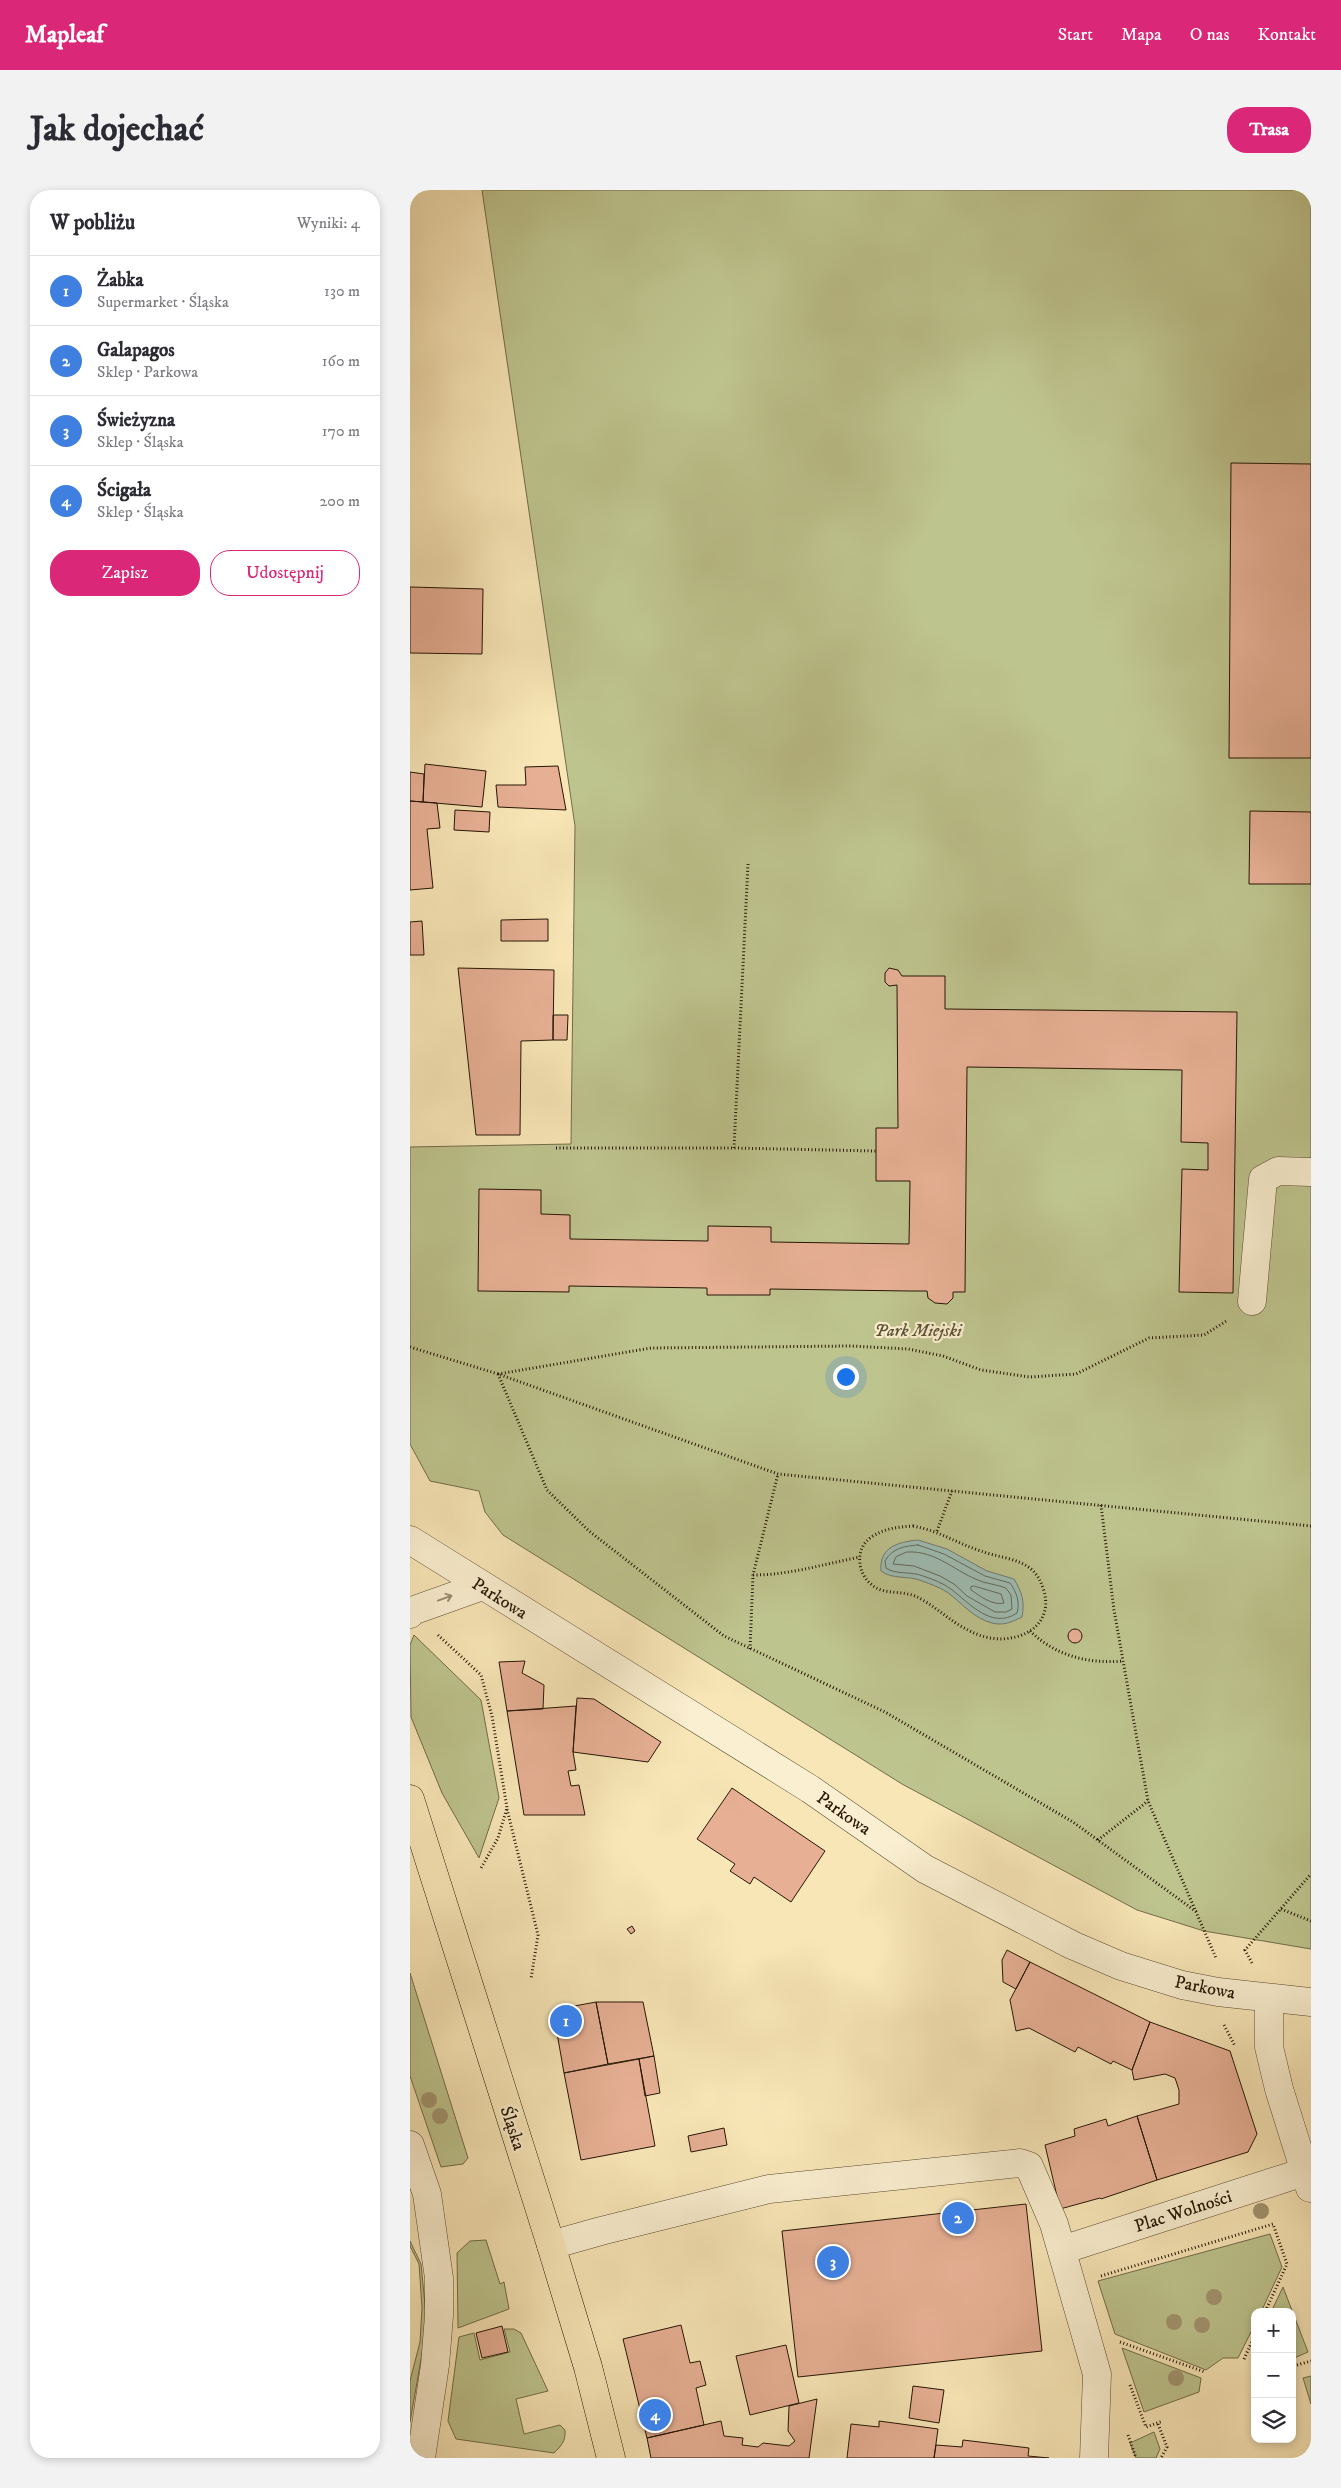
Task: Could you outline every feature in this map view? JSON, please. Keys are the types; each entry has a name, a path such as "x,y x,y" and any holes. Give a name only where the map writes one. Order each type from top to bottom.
{"main road":[{"name":"Śląska","path":"410,1800 552,2245 588,2367 611,2458"}],"street":[{"path":"1252,1301 1263,1179 1278,1171 1311,1172"},
{"name":"Parkowa","path":"410,1540 810,1789 925,1869 1072,1945 1121,1966 1182,1985 1269,1998 1311,2002"},
{"path":"411,1612 482,1586"},
{"path":"1269,1998 1269,2047 1308,2181"},
{"path":"410,2145 427,2194 439,2278 439,2316 435,2365 421,2458"},
{"path":"552,2245 601,2231 769,2190 1020,2163 1029,2166 1054,2224 1097,2374 1094,2458"},
{"name":"Plac Wolności","path":"1062,2250 1308,2181"}],"path":[{"path":"734,1148 748,864"},
{"path":"556,1148 734,1148 876,1151"},
{"path":"498,1374 651,1348 852,1346 908,1349 943,1356 981,1370 1030,1377 1076,1374 1148,1338 1204,1335 1252,1301"},
{"path":"410,1347 498,1374 778,1474 1311,1526"},
{"path":"498,1374 547,1490 589,1531 724,1636 885,1712 1073,1822 1198,1914"},
{"path":"750,1648 753,1576 778,1474"},
{"path":"937,1531 952,1491"},
{"path":"1101,1505 1114,1610 1148,1801 1217,1960"},
{"path":"914,1526 937,1531 980,1551 1014,1560 1030,1568 1040,1580 1045,1598 1045,1611 1040,1624 1026,1634 1007,1638 986,1638 961,1628 919,1598 905,1593 881,1590 865,1581 860,1570 860,1558 863,1546 872,1537 890,1528 914,1526"},
{"path":"753,1576 788,1574 823,1564 860,1558"},
{"path":"411,1612 481,1675 492,1716 507,1808 538,1935 531,1979"},
{"path":"1030,1630 1044,1643 1070,1656 1100,1663 1123,1661"},
{"path":"1098,1840 1148,1801"},
{"path":"480,1870 498,1838 507,1808"},
{"path":"1269,1998 1246,1950 1311,1874"},
{"path":"1281,1909 1311,1921"},
{"path":"1100,2276 1273,2224 1287,2264 1267,2308"},
{"path":"1117,2348 1114,2340 1205,2372"},
{"path":"1244,2359 1251,2344"},
{"path":"1298,2365 1311,2361"},
{"path":"1130,2383 1146,2427 1163,2421"},
{"path":"1158,2424 1167,2447 1161,2458"}],"green space":[{"name":"Park Miejski","path":"482,190 1311,190 1311,1949 1204,1931 1137,1910 902,1784 503,1535 485,1512 479,1491 430,1481 410,1444 410,1147 571,1144 575,826"},
{"path":"414,1635 481,1700 499,1798 479,1858 442,1793 411,1717 410,1645"},
{"path":"410,1973 468,2158 463,2164 441,2167 410,2076"},
{"path":"1270,2234 1282,2267 1263,2308 1251,2308 1251,2332 1238,2358 1223,2358 1206,2370 1115,2334 1098,2281"},
{"path":"486,2240 500,2284 504,2282 509,2309 458,2328 457,2253 470,2241"},
{"path":"410,2241 421,2264 427,2325 410,2422 410,2381 420,2342 422,2308 419,2264 410,2246"},
{"path":"1283,2287 1291,2308 1273,2308"},
{"path":"1296,2321 1308,2352 1296,2357"},
{"path":"504,2329 514,2329 521,2333 548,2391 516,2399 524,2434 560,2425 565,2430 565,2437 561,2446 554,2453 456,2439 448,2421 459,2337 474,2333 480,2360 510,2352"},
{"path":"1122,2348 1201,2378 1199,2392 1144,2412"},
{"path":"1311,2376 1311,2404 1303,2378"},
{"path":"1154,2432 1160,2449 1156,2458 1136,2458 1130,2443"}],"water":[{"path":"918,1540 947,1549 987,1571 1014,1579 1022,1597 1022,1617 1004,1624 985,1621 938,1587 917,1579 890,1576 881,1571 883,1556 891,1547 903,1542"}],"building":[{"path":"1231,463 1311,464 1311,758 1229,758"},
{"path":"410,587 483,589 482,654 410,653"},
{"path":"425,764 486,771 482,807 423,802"},
{"path":"558,766 566,810 498,807 496,785 526,785 525,767"},
{"path":"410,772 424,774 423,802 410,801"},
{"path":"410,801 437,803 440,828 427,829 433,888 410,890"},
{"path":"455,810 490,812 489,832 454,830"},
{"path":"1250,811 1311,812 1311,884 1249,884"},
{"path":"548,919 548,941 501,941 501,920"},
{"path":"422,921 424,955 410,955 410,922"},
{"path":"458,968 554,970 553,1040 521,1041 520,1135 476,1135"},
{"path":"889,968 898,970 902,976 945,976 945,1009 1237,1012 1233,1293 1179,1292 1182,1169 1208,1170 1208,1143 1181,1142 1182,1070 967,1067 965,1292 953,1292 953,1298 947,1304 935,1303 928,1298 927,1291 770,1289 770,1295 707,1295 707,1288 569,1286 569,1292 478,1291 479,1189 541,1190 541,1214 570,1215 570,1239 708,1241 708,1226 771,1227 771,1242 909,1244 910,1181 876,1181 876,1128 898,1128 897,985 889,986 885,982 885,973"},
{"path":"553,1015 568,1015 567,1040 553,1040"},
{"path":"1075,1629 1080,1631 1082,1636 1080,1641 1075,1643 1070,1641 1068,1636 1070,1631"},
{"path":"525,1661 522,1673 544,1685 543,1709 507,1711 499,1662"},
{"path":"577,1698 594,1699 661,1742 648,1762 573,1752"},
{"path":"576,1706 573,1752 576,1770 568,1771 571,1786 579,1785 585,1815 524,1815 507,1711"},
{"path":"732,1788 825,1851 791,1902 754,1877 750,1884 730,1871 735,1864 697,1839"},
{"path":"632,1926 635,1931 631,1934 627,1929"},
{"path":"1007,1950 1030,1962 1016,1989 1003,1982 1002,1960"},
{"path":"1030,1962 1150,2022 1132,2070 1113,2061 1111,2064 1078,2047 1075,2052 1029,2028 1016,2031 1010,2000"},
{"path":"596,2002 608,2064 564,2073 553,2010"},
{"path":"596,2002 643,2002 654,2056 608,2064"},
{"path":"1150,2022 1230,2051 1257,2134 1248,2152 1157,2180 1137,2116 1179,2104 1179,2090 1175,2078 1165,2074 1134,2080 1132,2070"},
{"path":"654,2056 660,2093 645,2096 639,2059"},
{"path":"639,2059 655,2146 581,2160 564,2073"},
{"path":"1137,2116 1157,2180 1101,2199 1060,2209 1045,2145 1075,2136 1074,2129 1106,2119 1108,2126"},
{"path":"724,2128 727,2145 691,2152 688,2136"},
{"path":"1026,2204 1042,2351 798,2377 782,2231"},
{"path":"681,2325 690,2363 700,2361 706,2385 696,2388 704,2425 647,2438 623,2339"},
{"path":"502,2326 508,2352 482,2358 476,2333"},
{"path":"786,2345 799,2403 750,2415 736,2356"},
{"path":"913,2386 944,2390 939,2423 909,2418"},
{"path":"817,2399 809,2458 651,2458 647,2438 721,2421 724,2436 743,2438 742,2445 758,2447 763,2443 789,2446 795,2441 788,2431 789,2406"},
{"path":"879,2421 938,2429 934,2458 847,2458 851,2424 879,2427"},
{"path":"963,2440 1029,2448 1028,2456 1049,2458 934,2458 936,2445 962,2447"}],"place":[{"name":"Żabka","path":"566,2021"},
{"name":"Galapagos","path":"958,2218"},
{"name":"Świeżyzna","path":"833,2262"},
{"name":"Ścigała","path":"655,2415"}]}
